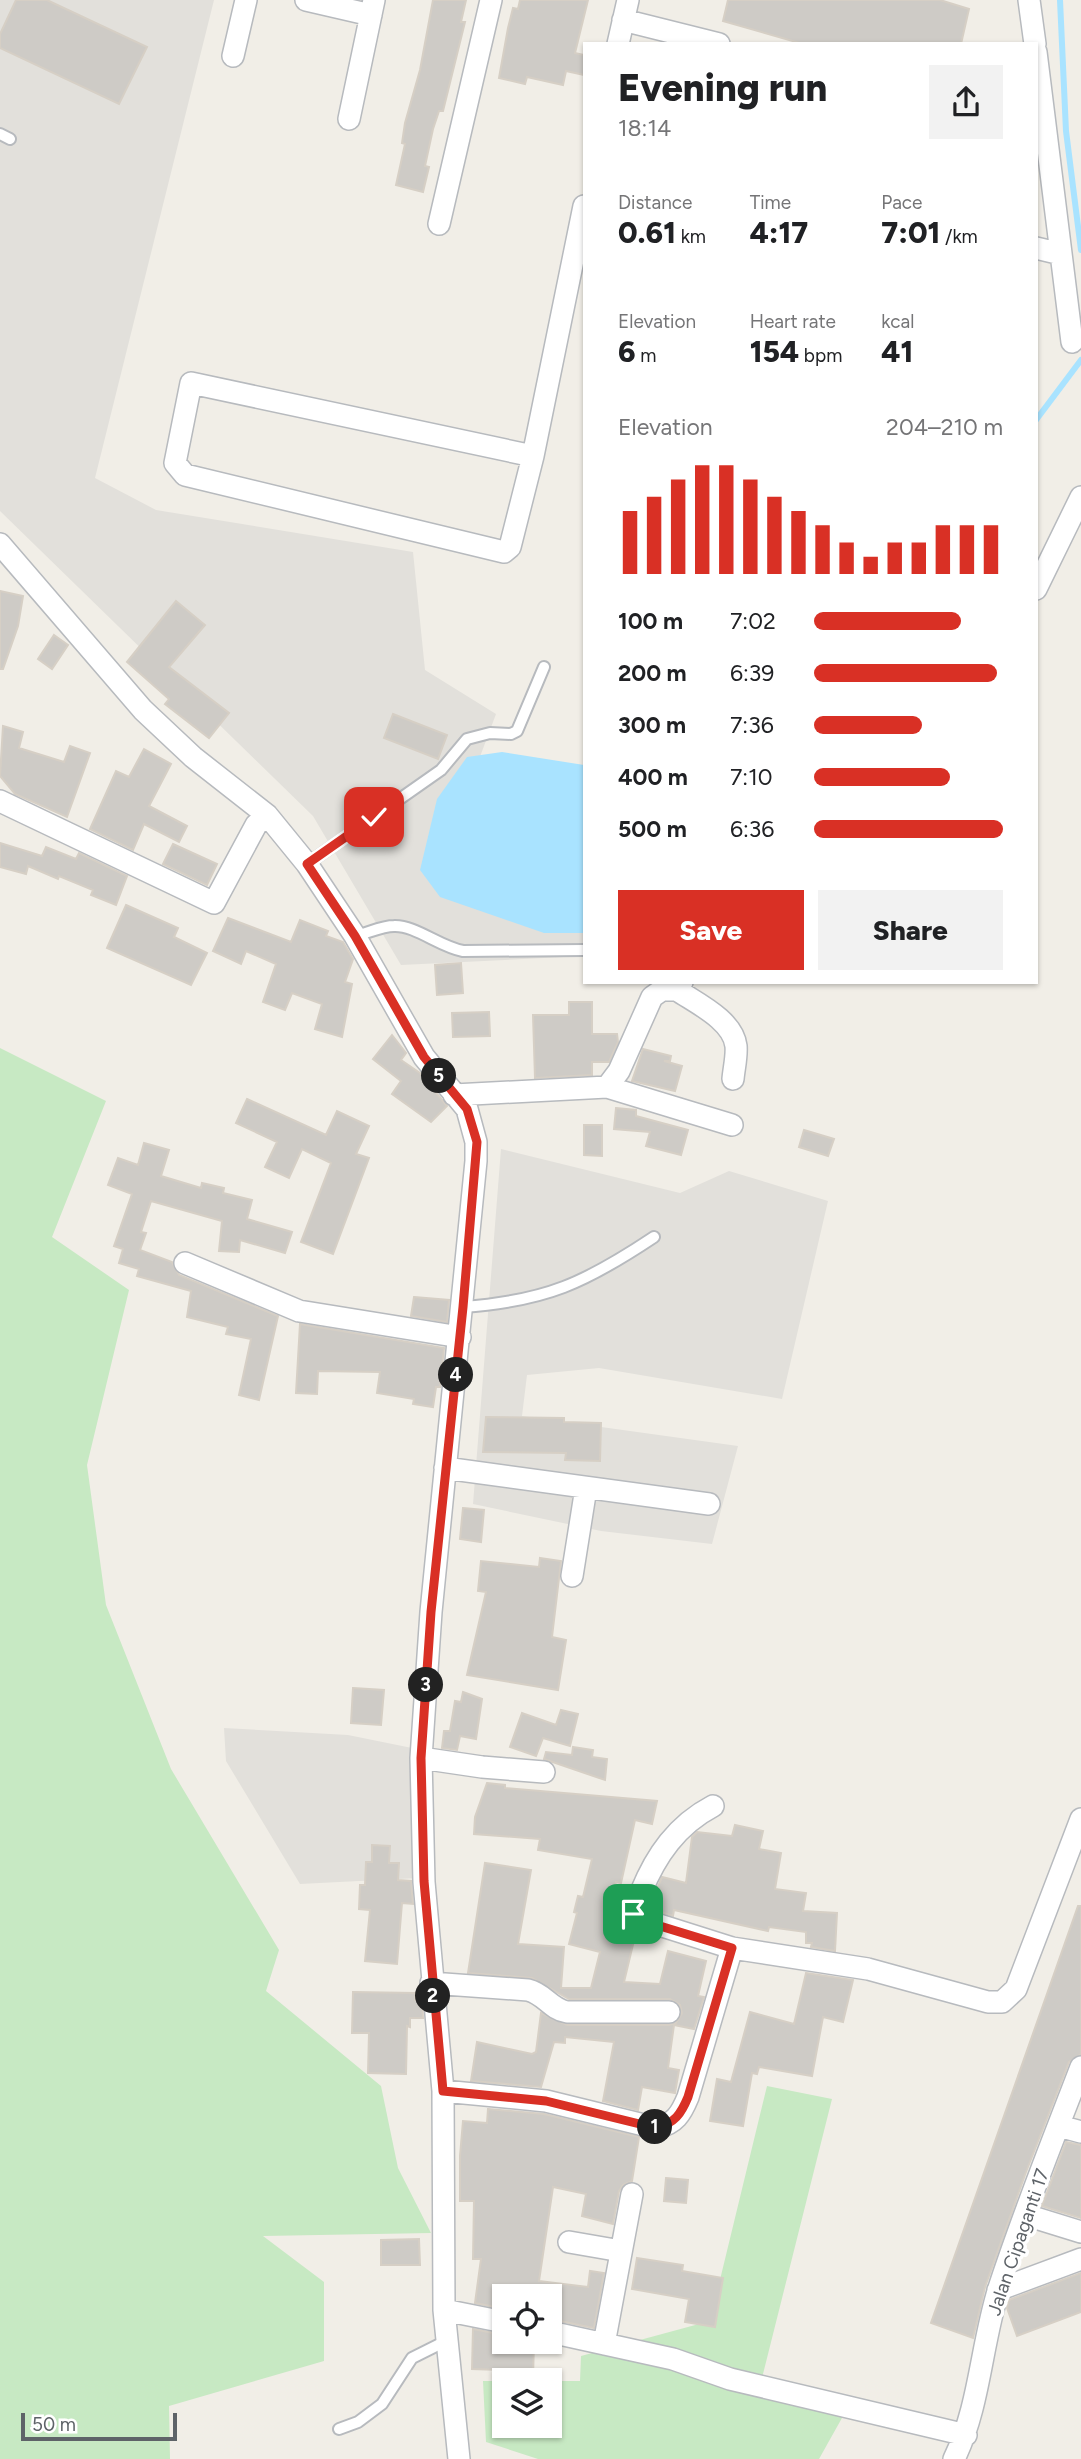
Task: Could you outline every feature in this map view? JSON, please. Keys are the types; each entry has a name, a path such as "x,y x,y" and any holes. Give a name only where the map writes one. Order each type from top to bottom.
{"street":[{"path":"233,56 246,0"},
{"path":"306,0 373,7 349,119"},
{"path":"439,224 491,0"},
{"path":"1029,0 1035,42"},
{"path":"618,42 626,10 714,42"},
{"path":"1038,81 1041,124 1072,342"},
{"path":"533,456 191,383 175,463 185,475 504,552 510,547 533,456 583,211"},
{"path":"1038,248 1061,254"},
{"path":"1038,586 1077,519 1081,497"},
{"path":"0,544 143,710 194,757 267,815 307,864 355,936 411,1036 467,1109 477,1142 463,1307 431,1612 421,1758 422,1852 431,1983 443,2091 444,2310 459,2459"},
{"path":"0,802 215,903 256,825 267,815"},
{"path":"607,1087 619,1071 652,997 662,990 680,986 733,1035 736,1045 733,1079"},
{"path":"454,1095 607,1087 732,1125"},
{"path":"185,1262 299,1311 460,1337"},
{"path":"445,1468 709,1504"},
{"path":"572,1576 586,1489"},
{"path":"421,1758 482,1768 544,1772"},
{"path":"713,1806 697,1814 653,1861 633,1915 732,1948 868,1969 975,1999 1002,2002 1016,1989 1081,1818"},
{"path":"443,2091 546,2101 656,2128 668,2125 678,2118 688,2097 732,1948"},
{"path":"431,1983 528,1990 542,1995 554,2008 567,2012 669,2012"},
{"name":"Jalan Cipaganti 17","path":"954,2459 965,2435 998,2290 1081,2067"},
{"path":"1059,2126 1081,2132"},
{"path":"604,2344 632,2194"},
{"path":"1026,2215 1081,2232"},
{"path":"569,2242 621,2251"},
{"path":"998,2290 1081,2259"},
{"path":"444,2310 492,2320"},
{"path":"562,2335 673,2359 730,2379 965,2435"}],"lane":[{"path":"307,864 441,770 467,739 490,733 511,734 517,731 544,667"},
{"path":"355,936 392,926 405,927 445,948 463,951 583,950"},
{"path":"463,1307 503,1304 576,1284 654,1237"},
{"path":"339,2428 358,2422 382,2404 412,2358 446,2341"}],"shaded area":[{"path":"0,0 214,0 95,478 156,510 413,552 425,670 496,714 433,882 583,917 583,956 401,965 313,816 0,511"},
{"path":"501,1149 680,1193 729,1171 828,1201 782,1399 599,1368 527,1375 522,1416 738,1446 712,1544 601,1531 473,1504"},
{"path":"224,1728 348,1735 412,1748 418,1878 300,1884 226,1761"}],"green space":[{"path":"0,1048 106,1101 52,1237 129,1290 87,1465 106,1605 171,1769 279,1950 266,1991 381,2086 398,2168 431,2233 263,2236 324,2282 324,2361 169,2406 170,2459 0,2459"},
{"path":"767,2086 832,2099 760,2386 847,2409 819,2459 538,2459 486,2442 483,2381 492,2381 492,2438 562,2438 562,2381 580,2381 581,2356 710,2321"}],"water":[{"path":"502,752 583,765 583,933 544,933 440,897 420,870 437,799 467,757"}],"building":[{"path":"16,0 47,0 147,47 119,104 0,48 0,34"},
{"path":"433,0 466,0 461,22 465,22 443,111 439,111 433,129 425,166 429,167 423,192 396,185 405,144 402,143 405,123 420,70"},
{"path":"520,0 588,0 575,53 583,55 583,75 566,71 563,85 527,77 525,84 499,78 513,8 518,9"},
{"path":"728,0 940,0 969,9 961,42 796,42 723,21"},
{"path":"0,591 23,596 18,626 3,669 0,669"},
{"path":"176,601 205,625 169,667 229,713 209,738 165,704 169,699 127,662"},
{"path":"54,635 68,645 52,669 38,659"},
{"path":"393,714 447,735 438,759 384,738"},
{"path":"3,726 23,732 19,748 64,762 70,746 90,753 67,817 15,794 0,776"},
{"path":"144,749 171,764 149,806 187,826 179,842 144,824 133,850 90,829 116,771 129,777"},
{"path":"0,843 42,856 46,847 76,859 79,853 127,876 116,905 91,895 93,890 59,876 58,879 28,866 26,874 0,867"},
{"path":"173,844 217,864 207,885 163,864"},
{"path":"126,905 178,928 174,937 207,953 191,985 107,948"},
{"path":"228,918 291,942 300,920 328,931 326,936 343,942 353,959 345,982 352,984 342,1037 315,1029 322,1004 292,993 285,1010 263,1002 276,964 246,951 241,964 213,951"},
{"path":"461,963 463,993 437,995 435,965"},
{"path":"569,1002 592,1002 592,1034 617,1034 618,1042 609,1062 592,1062 592,1075 535,1078 533,1015 569,1015"},
{"path":"489,1012 490,1036 453,1037 452,1013"},
{"path":"392,1035 406,1053 401,1060 420,1073 447,1106 431,1122 392,1094 401,1081 373,1059"},
{"path":"643,1049 671,1056 670,1061 664,1061 682,1066 675,1091 632,1081"},
{"path":"247,1099 326,1135 337,1111 369,1126 356,1154 369,1158 333,1254 301,1242 331,1163 302,1149 289,1178 265,1167 277,1142 236,1123"},
{"path":"616,1108 636,1110 636,1116 688,1130 681,1155 646,1146 650,1132 614,1129"},
{"path":"584,1125 602,1125 602,1156 584,1155"},
{"path":"804,1130 834,1139 828,1156 799,1147"},
{"path":"144,1143 169,1150 161,1176 201,1188 202,1183 224,1188 223,1193 252,1200 247,1219 292,1232 285,1253 240,1240 239,1252 219,1251 222,1221 151,1201 141,1232 146,1233 140,1250 172,1262 179,1275 278,1316 259,1400 239,1395 251,1339 226,1334 228,1327 187,1317 191,1291 137,1276 139,1269 119,1263 123,1249 114,1246 132,1194 108,1185 118,1158 138,1165"},
{"path":"414,1297 449,1300 447,1322 411,1316"},
{"path":"300,1324 444,1348 440,1387 436,1387 433,1407 413,1404 414,1399 377,1393 380,1372 318,1371 317,1394 296,1393"},
{"path":"486,1417 564,1418 564,1422 601,1423 600,1461 565,1460 566,1453 483,1452"},
{"path":"463,1508 484,1510 481,1542 460,1539"},
{"path":"540,1558 561,1561 552,1637 566,1640 558,1690 467,1675 486,1592 478,1591 481,1561 539,1567"},
{"path":"353,1688 384,1690 381,1725 351,1723"},
{"path":"463,1692 482,1699 476,1739 460,1736 457,1750 442,1748 444,1731 450,1731 455,1701 461,1702"},
{"path":"561,1710 578,1714 570,1746 543,1738 536,1756 510,1747 522,1713 556,1725"},
{"path":"573,1747 593,1750 592,1757 607,1759 605,1780 544,1759 546,1752 572,1755"},
{"path":"487,1783 505,1785 505,1788 657,1801 652,1824 635,1820 621,1883 616,1882 604,1924 636,1932 624,1982 660,1984 668,1951 706,1961 698,1996 704,1997 694,2029 674,2025 668,2068 679,2070 675,2093 642,2087 638,2110 603,2101 614,2042 565,2037 565,2043 554,2042 541,2087 471,2081 477,2042 532,2054 536,2052 541,2013 567,2025 669,2025 676,2023 682,2013 680,2005 670,1999 569,1999 532,1978 468,1973 485,1863 531,1870 518,1944 564,1947 561,1988 591,1988 600,1952 569,1944 577,1913 574,1912 578,1896 583,1897 592,1859 538,1850 540,1839 474,1834 475,1817"},
{"path":"735,1825 763,1831 759,1849 781,1853 775,1889 806,1893 803,1911 837,1913 835,1951 811,1947 812,1943 806,1943 806,1932 769,1927 768,1931 674,1910 673,1916 649,1908 662,1877 686,1883 692,1837 697,1832 732,1836"},
{"path":"372,1845 390,1846 389,1863 399,1863 398,1880 411,1881 413,1904 402,1903 397,1964 365,1961 370,1910 359,1909 360,1885 365,1885 366,1862 372,1862"},
{"path":"1078,1906 1081,1906 1081,2054 1069,2062 1026,2172 985,2287 973,2338 931,2323"},
{"path":"806,1973 853,1980 843,2022 823,2017 812,2076 759,2067 757,2074 752,2073 743,2126 710,2121 717,2079 731,2082 750,2012 794,2024"},
{"path":"353,1992 415,1993 415,2000 422,2000 423,2018 410,2018 410,2027 407,2026 406,2074 368,2073 369,2033 352,2033"},
{"path":"488,2109 544,2114 639,2137 632,2181 623,2185 619,2191 613,2224 582,2216 586,2194 553,2187 539,2281 588,2287 590,2271 604,2273 594,2328 562,2321 562,2284 492,2284 492,2307 475,2303 481,2259 473,2259 474,2201 460,2201 460,2156 463,2121 487,2123"},
{"path":"1066,2142 1081,2145 1081,2218 1042,2206"},
{"path":"666,2178 688,2180 686,2203 664,2201"},
{"path":"419,2239 420,2265 381,2265 381,2240"},
{"path":"637,2258 683,2265 682,2271 723,2278 715,2327 685,2322 689,2299 632,2289"},
{"path":"1081,2273 1081,2312 1017,2336 1007,2308 1009,2300"},
{"path":"473,2329 492,2333 492,2354 534,2354 533,2368 472,2369"}],"waterway":[{"path":"1060,0 1066,131 1081,250"},
{"path":"1038,417 1081,360"}],"route":[{"path":"374,817 307,864 355,936 424,1057 467,1109 477,1142 463,1307 431,1612 421,1758 422,1852 431,1983 443,2091 546,2101 656,2128 668,2125 678,2118 688,2097 732,1948 637,1919 633,1914"}]}
